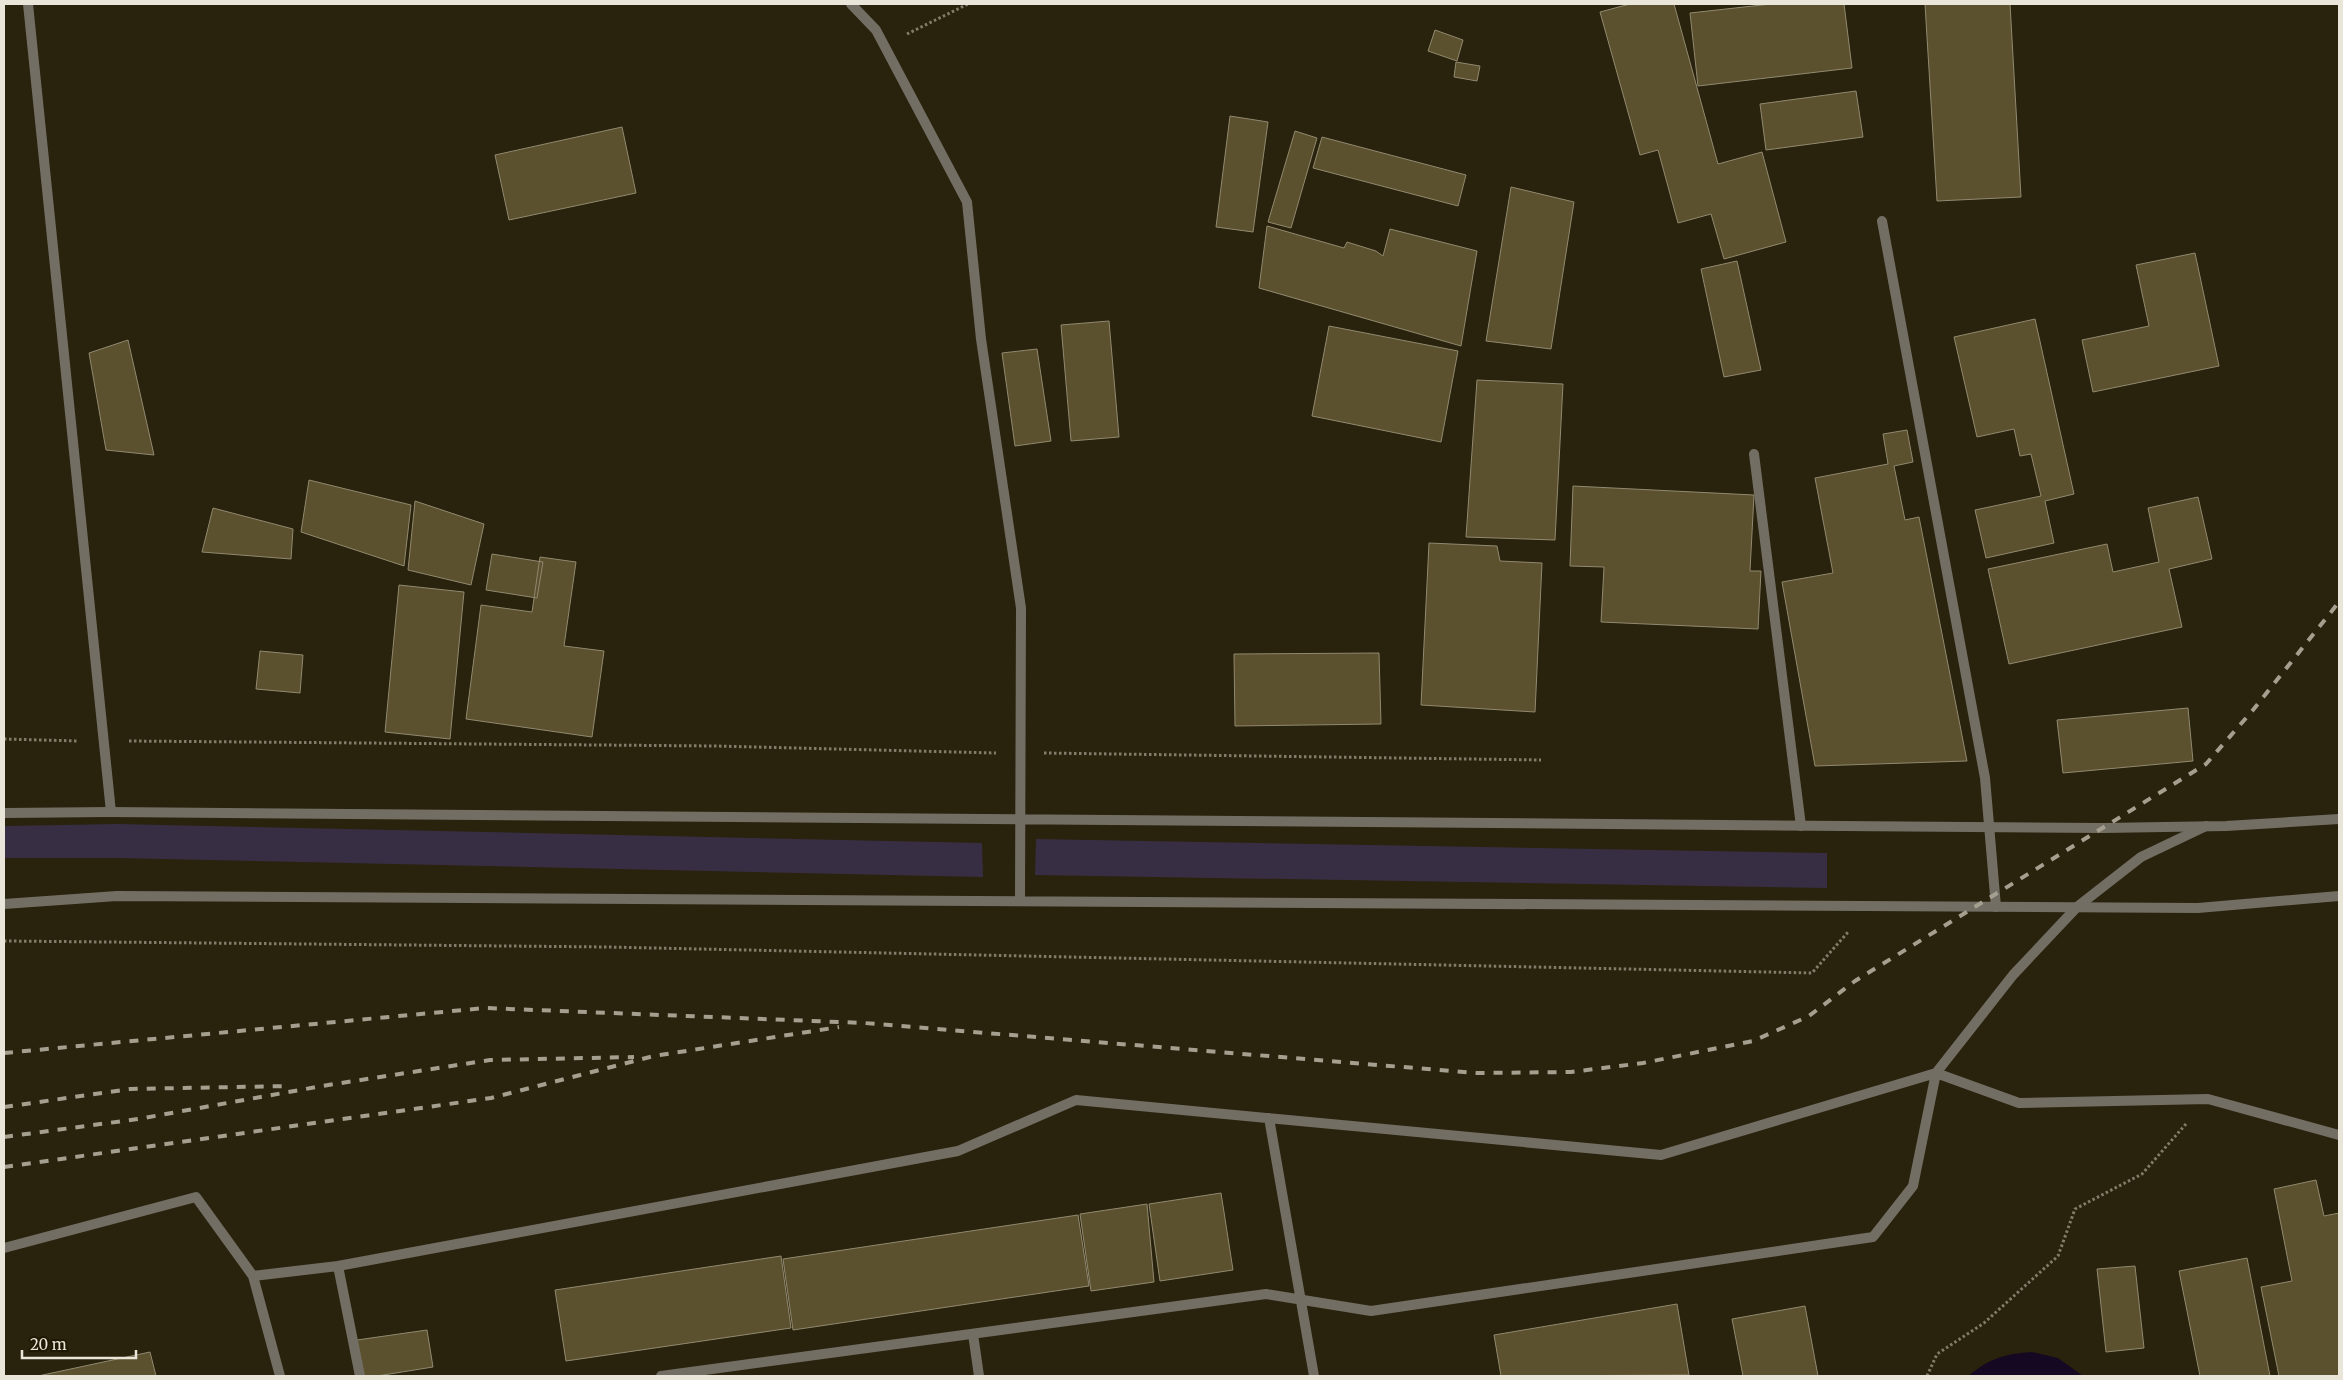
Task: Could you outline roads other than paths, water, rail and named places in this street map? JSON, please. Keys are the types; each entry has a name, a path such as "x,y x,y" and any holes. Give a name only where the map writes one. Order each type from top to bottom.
{"street":[{"path":"28,4 111,812"},
{"path":"851,4 876,30 967,202 981,339 1021,608 1019,753 1020,901"},
{"path":"1882,221 1985,778 1996,907"},
{"path":"1754,454 1801,826"},
{"path":"4,813 111,812 1989,827 2206,826 2339,819"},
{"path":"660,1376 1266,1294 1371,1311 1873,1237 1913,1186 1936,1073 2013,975 2077,908 2140,857 2206,826"},
{"path":"4,904 117,896 2198,908 2339,896"},
{"path":"253,1276 338,1266 958,1151 1076,1100 1661,1155 1936,1073 2019,1103 2208,1099 2339,1134"},
{"path":"1269,1118 1314,1376"},
{"path":"4,1248 196,1197 253,1276 280,1376"},
{"path":"338,1266 360,1376"},
{"path":"973,1334 978,1376"}],"railway":[{"path":"4,1053 485,1008 864,1023 1476,1073 1571,1072 1643,1063 1753,1041 1809,1016 1855,981 2206,764 2253,710 2339,602"},
{"path":"4,1167 491,1098 654,1056 839,1027"},
{"path":"4,1137 138,1119 322,1086 490,1060 634,1057"},
{"path":"4,1107 130,1089 290,1086"}]}
